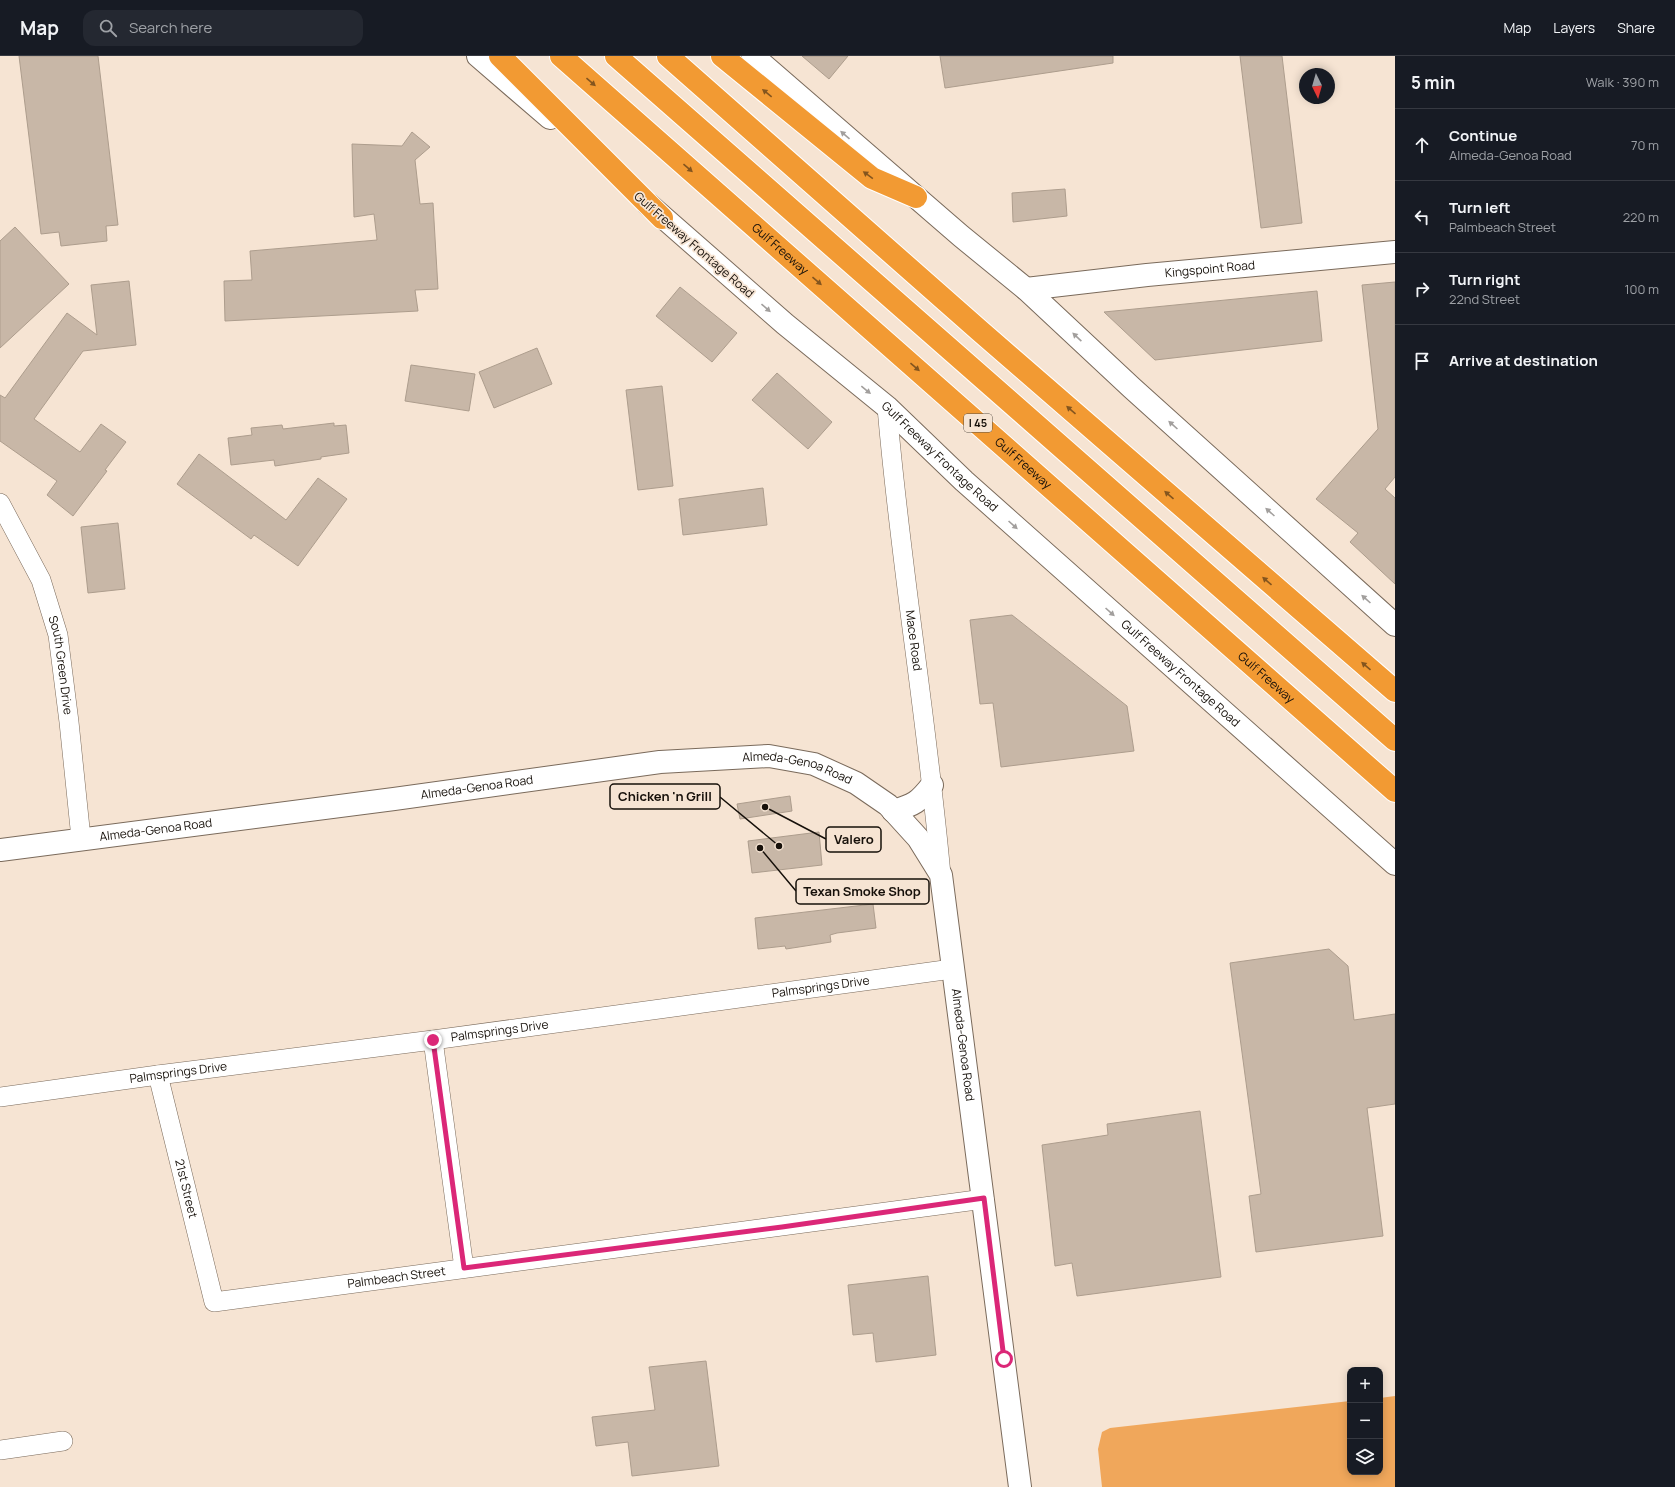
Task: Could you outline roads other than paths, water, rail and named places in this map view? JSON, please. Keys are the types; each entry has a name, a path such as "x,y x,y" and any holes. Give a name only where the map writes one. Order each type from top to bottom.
{"highway":[{"path":"500,56 662,218"},
{"name":"Gulf Freeway","path":"562,56 1395,791"},
{"path":"616,56 1395,740"},
{"path":"668,56 980,331 1395,692"},
{"path":"722,56 872,178 916,197"}],"main road":[{"name":"Gulf Freeway Frontage Road","path":"478,56 785,324 887,406 964,482 1395,864"},
{"path":"753,56 916,197 1026,289 1132,388 1395,625"},
{"name":"Kingspoint Road","path":"1026,289 1147,275 1395,252"},
{"name":"Almeda-Genoa Road","path":"0,850 660,762 769,756 814,764 856,783 888,805 918,838 941,875 952,969 984,1198 1020,1487"},
{"path":"893,811 920,800 932,785"}],"street":[{"name":"Mace Road","path":"887,406 894,485 932,785 941,875"},
{"name":"South Green Drive","path":"0,503 41,580 58,636 70,722 81,838"},
{"name":"Palmsprings Drive","path":"0,1097 433,1040 952,969"},
{"path":"433,1040 464,1268"},
{"name":"21st Street","path":"158,1075 214,1302"},
{"name":"Palmbeach Street","path":"214,1302 782,1227 984,1198"},
{"path":"0,1450 63,1442"}],"place":[{"name":"Valero","path":"765,807"},
{"name":"Chicken 'n Grill","path":"779,846"},
{"name":"Texan Smoke Shop","path":"760,848"}]}
